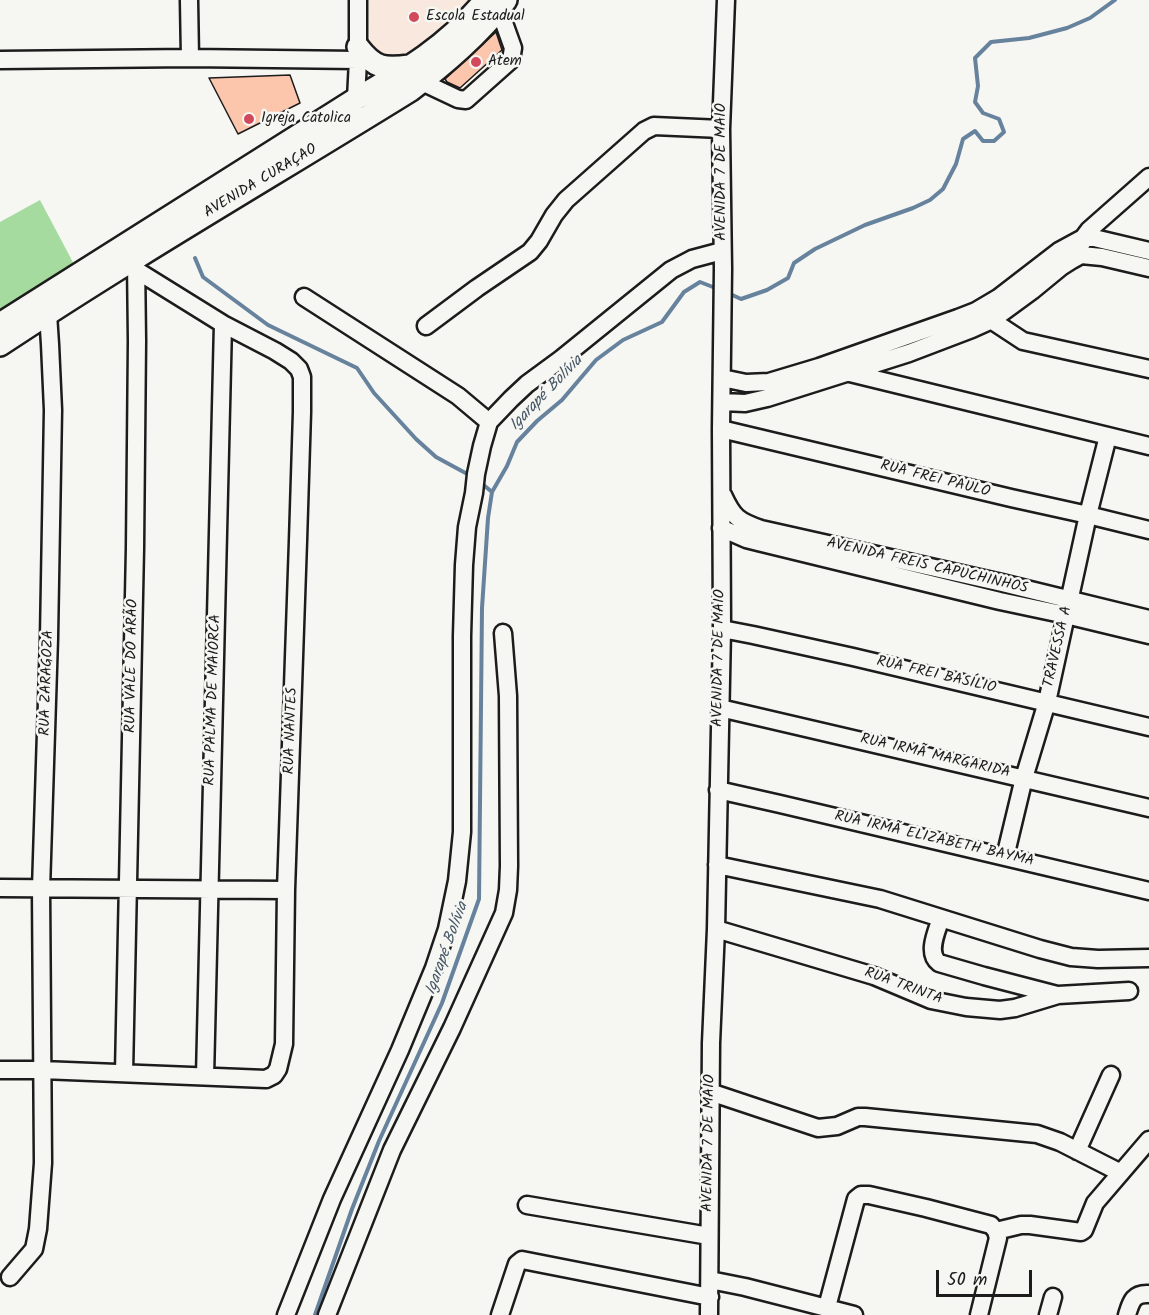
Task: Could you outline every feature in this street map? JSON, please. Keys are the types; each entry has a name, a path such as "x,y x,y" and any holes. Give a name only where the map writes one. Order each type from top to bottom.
{"main road":[{"name":"AVENIDA CURAÇAO","path":"0,345 45,306 245,180 363,120 418,73 431,53 458,30 497,3"},
{"path":"358,54 378,66 398,67 418,73"},
{"name":"AVENIDA CURAÇAO","path":"0,324 136,264 245,180 356,99 418,73"}],"street":[{"path":"189,0 190,58"},
{"path":"356,99 358,0"},
{"name":"AVENIDA 7 DE MAIO","path":"709,1315 710,1092 722,629 721,129 726,0"},
{"path":"418,73 458,99 466,100 511,60 513,48 497,3"},
{"path":"0,60 358,54"},
{"path":"426,326 530,252 566,200 644,131 654,126 721,129"},
{"path":"722,378 746,383 769,382 819,367 976,311 1059,251 1083,238 1089,230 1149,177"},
{"path":"1083,238 1094,238 1149,251"},
{"path":"1081,255 1083,238"},
{"path":"286,1315 332,1199 400,1050 434,968 447,929 457,881 462,832 462,636 467,527 476,474 489,422 528,384 671,270 692,259 722,251"},
{"path":"722,402 745,403 767,398 909,353 992,320 1061,267 1081,255 1102,257 1149,268"},
{"path":"136,264 223,324"},
{"name":"RUA VALE DO ARÃO","path":"124,1073 137,375 136,264"},
{"path":"304,297 458,396 489,422"},
{"name":"RUA ZARAGOZA","path":"10,1277 34,1249 39,1229 43,1163 41,889 50,627 53,422 53,376 45,306"},
{"path":"976,311 1023,340 1149,369"},
{"name":"RUA NANTES","path":"204,1076 266,1079 274,1075 278,1069 284,1044 286,890 303,390 299,369 291,361 223,324"},
{"name":"RUA PALMA DE MAIORCA","path":"204,1076 223,324"},
{"path":"849,373 1149,446"},
{"name":"RUA FREI PAULO","path":"721,429 1149,530"},
{"name":"TRAVESSA A","path":"1005,857 1024,778 1047,702 1088,515 1108,436"},
{"name":"AVENIDA FREIS CAPUCHINHOS","path":"721,492 729,509 737,518 760,529 1002,584 1149,635"},
{"name":"AVENIDA FREIS CAPUCHINHOS","path":"721,528 746,539 1000,602 1068,608 1149,620"},
{"name":"RUA FREI BASÍLIO","path":"722,629 753,634 1149,727"},
{"path":"327,1315 392,1150 452,1029 504,914 508,890 509,854 508,696 503,633"},
{"name":"RUA IRMÃ MARGARIDA","path":"720,708 1149,808"},
{"name":"RUA IRMÃ ELIZABETH BAYMA","path":"718,790 1149,891"},
{"path":"717,865 880,899 1071,957 1149,958"},
{"path":"0,888 286,890"},
{"path":"941,918 933,945 933,955 939,963 1058,995"},
{"name":"RUA TRINTA","path":"716,929 889,981 931,1000 966,1007 1000,1010 1015,1008 1058,995 1129,991"},
{"path":"0,1070 204,1076"},
{"path":"1077,1151 1111,1075"},
{"path":"710,1092 818,1128 837,1126 865,1117 1037,1134 1060,1142 1121,1173"},
{"path":"996,1231 1030,1225 1081,1232 1084,1230 1095,1203 1149,1140"},
{"path":"827,1307 856,1199 861,1195 869,1195 992,1226 998,1238 979,1315"},
{"path":"527,1205 709,1236"},
{"path":"500,1315 517,1264 522,1260 710,1297"},
{"path":"710,1280 854,1315"},
{"path":"1126,1315 1136,1296 1149,1294"},
{"path":"1048,1315 1053,1297"}],"shaded area":[{"name":"Escola Estadual","path":"369,0 475,0 411,57 370,53"}],"green space":[{"path":"40,200 77,270 0,312 0,222"}],"building":[{"name":"Atem","path":"496,32 502,50 460,88 447,82 445,79"},
{"name":"Igreja Catolica","path":"290,75 300,103 238,134 209,78"}],"waterway":[{"name":"Igarapé Bolívia","path":"728,293 741,299 767,290 788,278 794,263 815,249 865,225 930,200 943,189 956,164 963,139 975,131 983,141 994,141 1004,132 999,119 983,113 975,102 978,86 975,58 991,42 1029,38 1067,28 1090,18 1115,0"},
{"path":"195,258 203,277 268,325 357,368 374,393 416,439 436,457 471,476"},
{"name":"Igarapé Bolívia","path":"315,1315 352,1209 379,1141 442,1003 479,899 482,608 492,492 517,442 562,400 596,360 623,340 662,322 684,292 700,282 718,289"},
{"path":"480,482 492,492"}],"place":[{"name":"Escola Estadual","path":"414,17"},
{"name":"Atem","path":"476,62"},
{"name":"Igreja Catolica","path":"249,119"}]}
